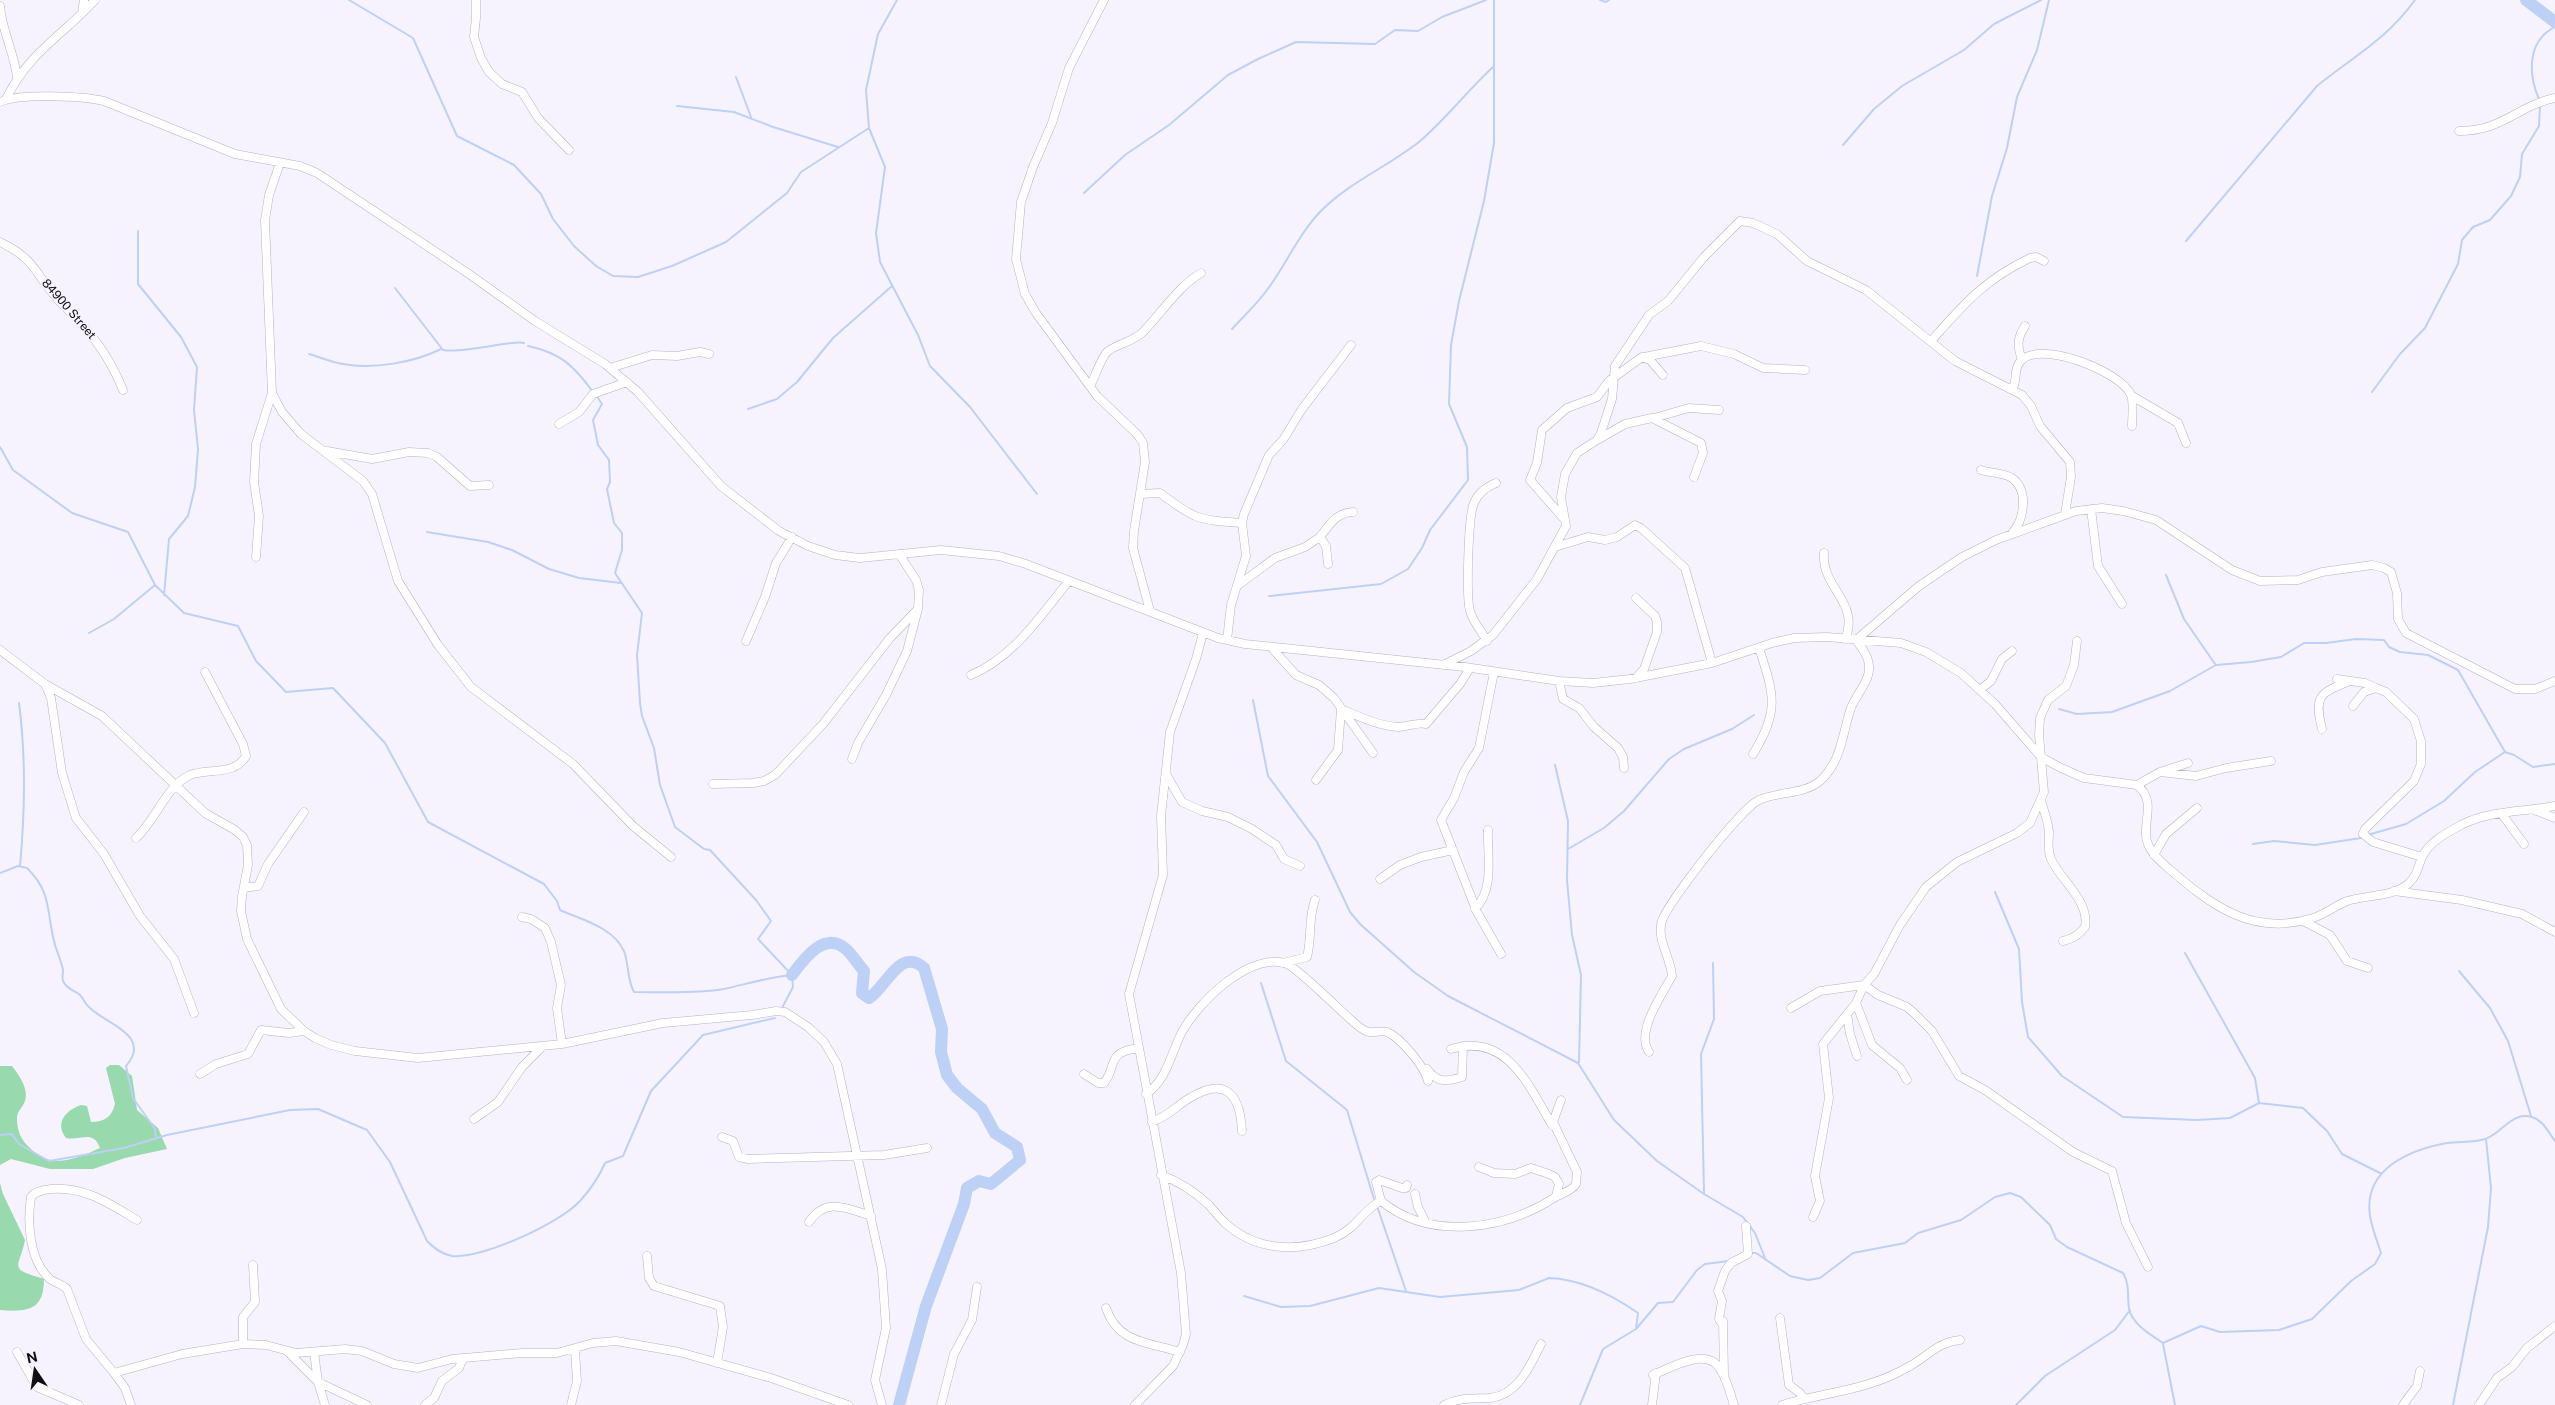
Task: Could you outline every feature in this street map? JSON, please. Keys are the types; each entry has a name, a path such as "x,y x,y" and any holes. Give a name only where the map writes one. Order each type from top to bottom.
{"street":[{"path":"82,13 84,0"},
{"path":"3,101 17,76 32,59 96,0"},
{"path":"476,0 474,37 481,58 489,72 502,84 522,92 538,118 569,150"},
{"path":"1104,0 1069,68 1052,123 1033,167 1021,202 1016,259 1025,294 1090,386 1137,434 1143,443 1145,462 1133,548 1150,611"},
{"path":"0,6 1,22 12,50 17,76"},
{"path":"3,101 65,97 98,100 235,154 280,164 300,166 334,182 535,321 572,342 610,368 627,382 721,486 748,508 792,537 835,555 860,558 941,550 999,556 1026,564 1068,582 1227,640 1270,647 1470,668 1559,681 1593,683 1636,678 1712,663 1794,638 1845,639 1901,644 1926,652 1944,662 1981,690 2041,757 2060,768 2084,778 2137,785 2160,772 2188,763"},
{"path":"2459,131 2485,129 2505,122 2537,102 2555,98"},
{"path":"256,557 259,516 254,482 256,444 272,393 265,220 269,195 280,164"},
{"path":"1597,440 1612,399 1615,366 1649,315 1668,301 1709,252 1736,225 1744,221 1777,234 1807,261 1866,290 1961,364 2013,388 2027,400 2040,426 2070,462 2071,477 2065,514"},
{"name":"84900 Street","path":"0,242 28,259 61,303 88,329 105,351 123,390"},
{"path":"1931,341 1961,306 1984,286 2030,258 2036,257 2044,261"},
{"path":"1090,386 1100,367 1101,360 1107,352 1144,332 1190,280 1201,273"},
{"path":"2022,360 2018,348 2019,335 2025,326"},
{"path":"1227,640 1232,605 1246,556 1242,523 1266,460 1351,345"},
{"path":"1566,522 1530,480 1530,475 1536,463 1542,430 1567,408 1597,397 1605,384 1642,357 1701,346 1734,354 1763,368 1805,370"},
{"path":"610,368 652,355 677,356 700,352 709,354"},
{"path":"2013,388 2016,382 2015,372 2022,360 2036,354 2053,354 2077,360 2110,376 2132,396 2178,424 2186,443"},
{"path":"1642,357 1650,360 1663,375"},
{"path":"559,424 578,412 593,394 627,382"},
{"path":"272,393 291,424 363,481 372,494 398,581 438,645 471,687 573,764 634,826 671,857"},
{"path":"2132,396 2132,426"},
{"path":"1442,666 1487,641 1536,579 1564,532 1566,522 1560,497 1565,474 1577,453 1625,424 1689,408 1719,410"},
{"path":"1654,418 1701,443 1703,453 1694,476"},
{"path":"322,450 372,459 409,452 428,453 438,457 470,486 489,485"},
{"path":"1981,470 2008,476 2018,486 2022,495 2023,517 2012,534"},
{"path":"1487,641 1470,612 1468,562 1470,517 1474,502 1483,489 1496,483"},
{"path":"1140,494 1160,493 1180,509 1202,520 1242,523"},
{"path":"2091,509 2098,566 2122,604"},
{"path":"1856,640 1931,577 1979,548 2065,514 2091,509 2123,511 2156,520 2232,570 2260,581 2298,580 2322,572 2372,565 2384,568 2391,572 2397,592 2398,619 2406,633 2515,689 2535,689 2555,681"},
{"path":"1237,586 1275,558 1305,547 1320,537 1335,518 1343,512 1353,512"},
{"path":"1555,547 1588,536 1605,540 1617,537 1635,525 1641,528 1685,568 1712,663"},
{"path":"746,641 765,597 776,563 792,537"},
{"path":"1320,537 1326,546 1328,564"},
{"path":"1824,553 1824,565 1850,616 1851,626 1845,639"},
{"path":"852,759 858,743 886,695 907,651 918,609 919,590 916,580 899,554"},
{"path":"972,675 982,670 1024,638 1068,582"},
{"path":"1636,598 1655,616 1657,632 1644,669 1636,678"},
{"path":"713,784 753,783 775,775 822,724 890,638 918,609"},
{"path":"1136,1405 1173,1366 1186,1334 1184,1291 1130,1007 1130,988 1163,875 1161,816 1170,732 1196,659 1203,632"},
{"path":"1649,1052 1645,1041 1648,1025 1659,996 1672,976 1660,926 1666,912 1712,848 1750,805 1766,798 1813,786 1828,772 1843,744 1851,710 1870,669 1867,658 1856,640"},
{"path":"1813,1217 1820,1201 1815,1176 1829,1098 1823,1044 1856,1003 1864,985 1874,974 1900,925 1926,888 1957,862 2024,829 2030,823 2041,801 2044,785 2040,718 2048,700 2068,681 2074,665 2077,641"},
{"path":"1270,647 1291,671 1328,691 1373,753"},
{"path":"1753,754 1764,735 1772,714 1769,686 1759,648"},
{"path":"0,650 45,684 102,716 205,813 243,837 247,845 248,865 241,911 247,940 281,1008 304,1031 331,1045 398,1057 418,1058 562,1044 663,1023 785,1012 808,1027 824,1042 834,1056 882,1270 887,1317 875,1380 882,1405"},
{"path":"1981,690 1991,681 2002,659 2012,650"},
{"path":"1341,709 1387,725 1399,727 1418,723 1426,724 1460,684 1470,668"},
{"path":"136,838 147,828 176,784 193,774 232,768 238,765 246,756 243,744 205,672"},
{"path":"1494,672 1479,748 1464,772 1454,798 1441,816 1442,825 1475,909 1501,954"},
{"path":"2337,679 2386,692 2414,719 2421,740 2420,764 2414,782 2365,829 2363,834 2365,838 2373,842 2422,857"},
{"path":"1559,681 1563,700 1579,708 1594,727 1618,748 1623,757 1624,768"},
{"path":"2322,730 2317,708 2320,699 2330,689 2350,681"},
{"path":"45,684 51,698 62,773 76,818 104,854 140,916 174,959 194,1013"},
{"path":"2353,706 2364,692 2376,688"},
{"path":"1316,780 1338,750 1341,709"},
{"path":"2160,772 2196,776 2226,768 2271,761"},
{"path":"1166,774 1182,802 1202,811 1228,817 1252,829 1276,845 1284,859 1300,866"},
{"path":"2137,785 2148,800 2146,834 2154,855 2207,898 2233,916 2264,924 2303,921 2346,902 2394,891 2407,885 2413,879 2422,857 2430,846 2442,836 2464,823 2501,814 2555,806"},
{"path":"2041,801 2048,825 2048,847 2051,858 2076,894 2085,918 2085,927 2082,932 2063,941"},
{"path":"2154,855 2166,834 2197,808"},
{"path":"2534,810 2555,818"},
{"path":"244,888 258,886 268,864 304,812"},
{"path":"2501,814 2524,844"},
{"path":"1475,909 1481,903 1489,871 1488,830"},
{"path":"1380,879 1400,865 1421,856 1453,850"},
{"path":"2394,891 2462,900 2522,914 2555,932"},
{"path":"1146,1094 1159,1082 1190,1019 1212,994 1253,966 1281,963 1307,957 1310,942 1310,913 1315,900"},
{"path":"522,916 545,928 551,942 561,985 557,1008 562,1044"},
{"path":"2303,921 2330,934 2347,961 2368,968"},
{"path":"1281,963 1292,967 1365,1031 1385,1032 1395,1038 1421,1066 1428,1081"},
{"path":"1791,1008 1820,991 1864,985 1878,995 1907,1007 1932,1031 1960,1076 1985,1090 2073,1152 2112,1171 2126,1223 2148,1267"},
{"path":"1856,1003 1872,1045 1900,1068 1907,1080"},
{"path":"1847,1014 1850,1034 1857,1056"},
{"path":"200,1074 216,1064 248,1054 261,1030 290,1033 304,1031"},
{"path":"474,1119 498,1102 522,1067 543,1046"},
{"path":"1421,1066 1425,1066 1435,1078 1444,1082 1462,1077 1463,1046"},
{"path":"1407,1185 1402,1188 1379,1180 1376,1182 1376,1189 1381,1201 1409,1217 1454,1228 1483,1224 1530,1212 1574,1187 1578,1177 1575,1167 1555,1128 1521,1072 1489,1048 1463,1046 1451,1048"},
{"path":"1084,1074 1098,1083 1104,1083 1113,1060 1126,1050 1138,1048"},
{"path":"1152,1122 1169,1115 1194,1095 1223,1088 1229,1090 1236,1099 1240,1110 1242,1131"},
{"path":"1555,1128 1553,1117 1560,1100"},
{"path":"722,1137 733,1141 739,1156 744,1158 884,1155 927,1148"},
{"path":"1479,1167 1494,1173 1506,1174 1515,1174 1531,1168 1540,1170 1555,1177 1559,1184 1556,1196"},
{"path":"1161,1175 1201,1199 1224,1222 1248,1239 1266,1246 1306,1247 1336,1237 1352,1229 1374,1204 1381,1201"},
{"path":"131,1405 128,1393 86,1339 68,1288 51,1280 38,1262 29,1224 30,1197 38,1191 56,1189 89,1193 137,1220"},
{"path":"1416,1194 1418,1207 1426,1222"},
{"path":"809,1222 818,1211 826,1207 837,1207 871,1216"},
{"path":"1725,1379 1723,1322 1719,1319 1722,1301 1718,1291 1725,1270 1731,1263 1748,1254 1746,1226"},
{"path":"646,1256 649,1278 654,1286 720,1306 724,1327 717,1363"},
{"path":"243,1344 243,1317 253,1305 255,1297 253,1265"},
{"path":"941,1405 954,1354 972,1320 978,1288"},
{"path":"1106,1308 1114,1326 1127,1337 1180,1352"},
{"path":"1780,1318 1790,1385 1800,1393 1804,1400"},
{"path":"2479,1405 2497,1378 2512,1367 2527,1348 2555,1326"},
{"path":"1782,1405 1837,1394 1875,1383 1911,1366 1940,1344 1960,1340"},
{"path":"114,1374 173,1356 243,1344 266,1346 288,1352 345,1349 362,1351 394,1364 418,1368 463,1358 557,1353 575,1350 593,1343 616,1341 648,1345 717,1363 848,1405"},
{"path":"1444,1405 1464,1398 1488,1398 1508,1392 1519,1383 1541,1344"},
{"path":"571,1405 576,1381 575,1350"},
{"path":"17,1352 37,1387 79,1405"},
{"path":"288,1352 318,1382 367,1405"},
{"path":"314,1352 318,1382 325,1405"},
{"path":"425,1405 435,1396 442,1381 459,1368 463,1358"},
{"path":"1652,1405 1654,1374 1691,1360 1706,1359 1718,1366 1725,1379 1734,1405"},
{"path":"2403,1405 2417,1386 2420,1371"}],"green space":[{"path":"110,1065 119,1065 132,1076 137,1110 158,1128 167,1149 125,1158 93,1169 50,1169 11,1159 0,1165 0,1066 12,1066 26,1092 25,1101 17,1118 22,1138 38,1155 55,1161 73,1159 100,1148 97,1142 90,1137 66,1138 61,1127 66,1114 81,1105 87,1106 91,1122 104,1120 110,1115 115,1104 106,1068"},
{"path":"0,1183 3,1194 25,1240 18,1266 25,1272 44,1279 41,1298 26,1310 0,1310"}],"waterway":[{"path":"349,0 413,38 457,136 514,165 541,194 553,219 574,246 596,266 613,276 638,277 672,266 726,242 787,193 801,172 869,128"},
{"path":"897,0 878,34 866,90 869,128 885,167 876,233 880,262 918,335 930,366 970,407 1037,494"},
{"path":"1084,193 1125,155 1169,125 1228,75 1258,59 1296,42 1375,44 1395,30 1418,31 1442,17 1486,0"},
{"path":"1269,596 1381,584 1408,569 1422,548 1430,530 1468,480 1467,447 1449,404 1451,345 1459,301 1484,201 1494,143 1494,0"},
{"path":"1600,0 1606,2 1609,0"},
{"path":"1843,145 1874,109 1902,86 1964,50 1994,24 2041,0"},
{"path":"1977,276 1992,196 2007,148 2017,97 2037,50 2049,0"},
{"path":"2186,241 2317,86 2381,37 2415,0"},
{"path":"2526,0 2555,22"},
{"path":"2539,99 2533,79 2532,59 2539,41 2555,27"},
{"path":"1232,329 1267,290 1305,230 1320,212 1343,192 1419,142 1493,67"},
{"path":"736,77 751,117"},
{"path":"2372,392 2400,354 2425,328 2458,264 2462,240 2473,227 2490,220 2511,196 2520,177 2522,154 2539,126 2540,105"},
{"path":"677,106 734,112 773,127 838,147"},
{"path":"138,231 138,284 181,337 197,367 194,410 198,449 195,487 188,516 169,539 164,595"},
{"path":"748,409 777,399 797,382 833,338 892,286"},
{"path":"395,288 443,350 452,351 519,342 524,343"},
{"path":"528,346 549,352 566,362 593,392"},
{"path":"309,354 339,363 367,366 394,364 419,358 441,349"},
{"path":"596,395 602,404 593,420 598,445 609,460 610,482 607,489 614,523 622,533 622,550 615,573 642,613 637,655 640,703 642,716 654,748 660,785 675,827 704,849 710,850 756,900 771,921 758,939 792,975 793,987 782,1008"},
{"path":"0,447 13,470 72,513 128,532 155,585 184,613 238,626 256,661 286,692 333,688 385,743 428,822 544,884 557,901 560,910 605,930 619,943 624,951 630,982 634,992 713,991 792,975"},
{"path":"427,532 488,542 512,550 549,569 579,578 621,583"},
{"path":"2166,575 2184,619 2215,664"},
{"path":"89,633 114,619 155,585"},
{"path":"2059,709 2077,714 2112,712 2170,691 2216,665 2281,657 2304,643 2326,643 2356,639 2384,640 2389,647 2400,652 2428,655 2458,670 2505,752 2514,755 2533,767 2555,764"},
{"path":"1253,700 1268,776 1317,842 1350,912 1360,924 1414,972 1448,996 1578,1063 1614,1120 1657,1161 1704,1194 1743,1217 1755,1233 1765,1258"},
{"path":"19,703 24,784 20,866"},
{"path":"1568,849 1604,828 1624,811 1669,759 1684,749 1732,729 1754,715"},
{"path":"2371,834 2406,824 2444,801 2475,772 2505,752"},
{"path":"1555,765 1568,821 1567,880 1572,935 1581,975 1579,1062"},
{"path":"2253,844 2274,841 2315,845 2361,838"},
{"path":"0,873 18,866 27,868 41,885 47,902 54,941 63,970 63,980 96,1013 124,1031 130,1038 134,1046 133,1055 126,1066 133,1098 155,1129 156,1139"},
{"path":"1995,892 2019,949 2022,1002 2028,1037 2062,1076 2123,1117 2197,1120 2230,1118 2259,1103 2303,1108 2327,1131 2342,1154 2380,1173"},
{"path":"792,975 816,949 823,944 831,943 839,944 847,950 864,971 862,993 869,998 901,965 908,962 915,963 924,968 942,1029 941,1052 947,1075 957,1088 982,1109 995,1133 1017,1147 1020,1160 991,1184 979,1181 967,1188 964,1204 926,1306 899,1405"},
{"path":"2185,953 2255,1078 2259,1103"},
{"path":"1704,1193 1701,1054 1714,1019 1713,963"},
{"path":"2459,971 2490,1008 2508,1041 2531,1116"},
{"path":"1261,983 1286,1061 1347,1110 1374,1199"},
{"path":"0,1135 12,1134 19,1144 49,1161 124,1148 167,1135 290,1110 318,1109 367,1130 390,1162 427,1241 444,1254 452,1256 465,1255 482,1252 520,1238 556,1219 580,1201 594,1183 605,1163 623,1156 651,1091 703,1035 775,1018"},
{"path":"1749,1253 1756,1253 1790,1276 1808,1280 1820,1278 1853,1253 1905,1243 1918,1233 1961,1220 1995,1197 2010,1193 2021,1197 2050,1225 2056,1239 2067,1247 2123,1273 2127,1281 2131,1315 2143,1329 2163,1343 2201,1326 2220,1332 2279,1330 2312,1319 2351,1281 2375,1264 2381,1253 2371,1221 2370,1200 2374,1186 2381,1174 2392,1164 2432,1146 2485,1139 2497,1133 2512,1120 2525,1116 2539,1121 2555,1141"},
{"path":"2453,1405 2488,1227 2491,1188 2486,1139"},
{"path":"1377,1206 1406,1291"},
{"path":"1580,1405 1603,1349 1636,1329 1658,1303 1673,1302 1697,1270 1705,1264 1729,1261"},
{"path":"1244,1296 1281,1307 1310,1306 1379,1288 1440,1297 1519,1290 1549,1278 1561,1279 1596,1289 1638,1313 1636,1329"},
{"path":"2016,1405 2045,1376 2115,1330 2130,1310"},
{"path":"2163,1344 2175,1405"}]}
